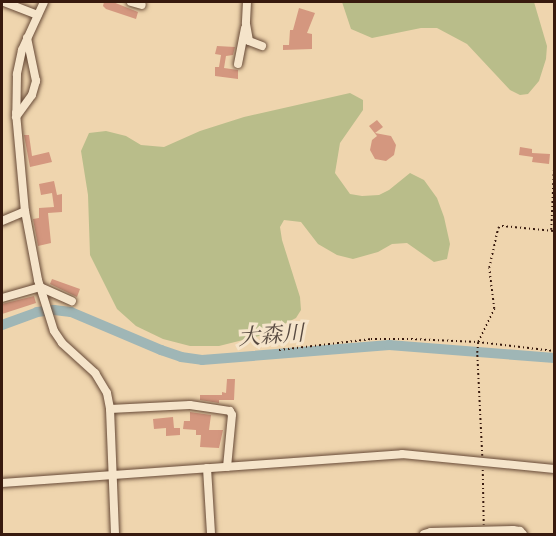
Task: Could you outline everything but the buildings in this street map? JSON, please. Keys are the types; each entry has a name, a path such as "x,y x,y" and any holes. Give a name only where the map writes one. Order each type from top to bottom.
{"street":[{"path":"3,2 38,15"},
{"path":"44,2 27,37 17,74 16,117 25,211 43,299 58,338 100,380 110,409 115,534"},
{"path":"131,2 142,5"},
{"path":"238,64 246,24 247,2"},
{"path":"246,24 249,41 262,46"},
{"path":"16,117 32,95 36,81 27,37"},
{"path":"2,221 25,211"},
{"path":"2,298 40,287 72,301"},
{"path":"110,409 190,405 230,411 232,415 227,466"},
{"path":"2,483 402,454 555,469"},
{"path":"207,468 211,534"},
{"path":"424,534 484,531 520,531 523,534"}],"path":[{"path":"484,531 478,342 494,309 489,268 498,228 502,226 553,231 555,162"},
{"path":"279,350 371,339 478,342 555,351"}],"green space":[{"path":"342,2 534,2 547,46 546,59 539,81 528,94 520,95 510,90 467,44 437,28 421,28 372,38 351,29"},
{"path":"350,93 363,100 363,110 340,143 335,173 350,194 362,196 379,195 410,173 424,180 437,198 444,217 450,244 447,259 434,262 407,243 392,244 378,252 353,259 337,255 318,244 301,222 284,220 280,227 282,240 300,297 301,310 296,318 263,335 219,346 190,346 163,339 136,326 117,309 90,255 88,195 81,151 89,133 106,131 126,136 141,145 164,147 200,131 244,117"}],"waterway":[{"name":"大森川","path":"2,325 37,312 54,310 71,312 161,350 181,357 202,360 389,345 554,358"}]}
